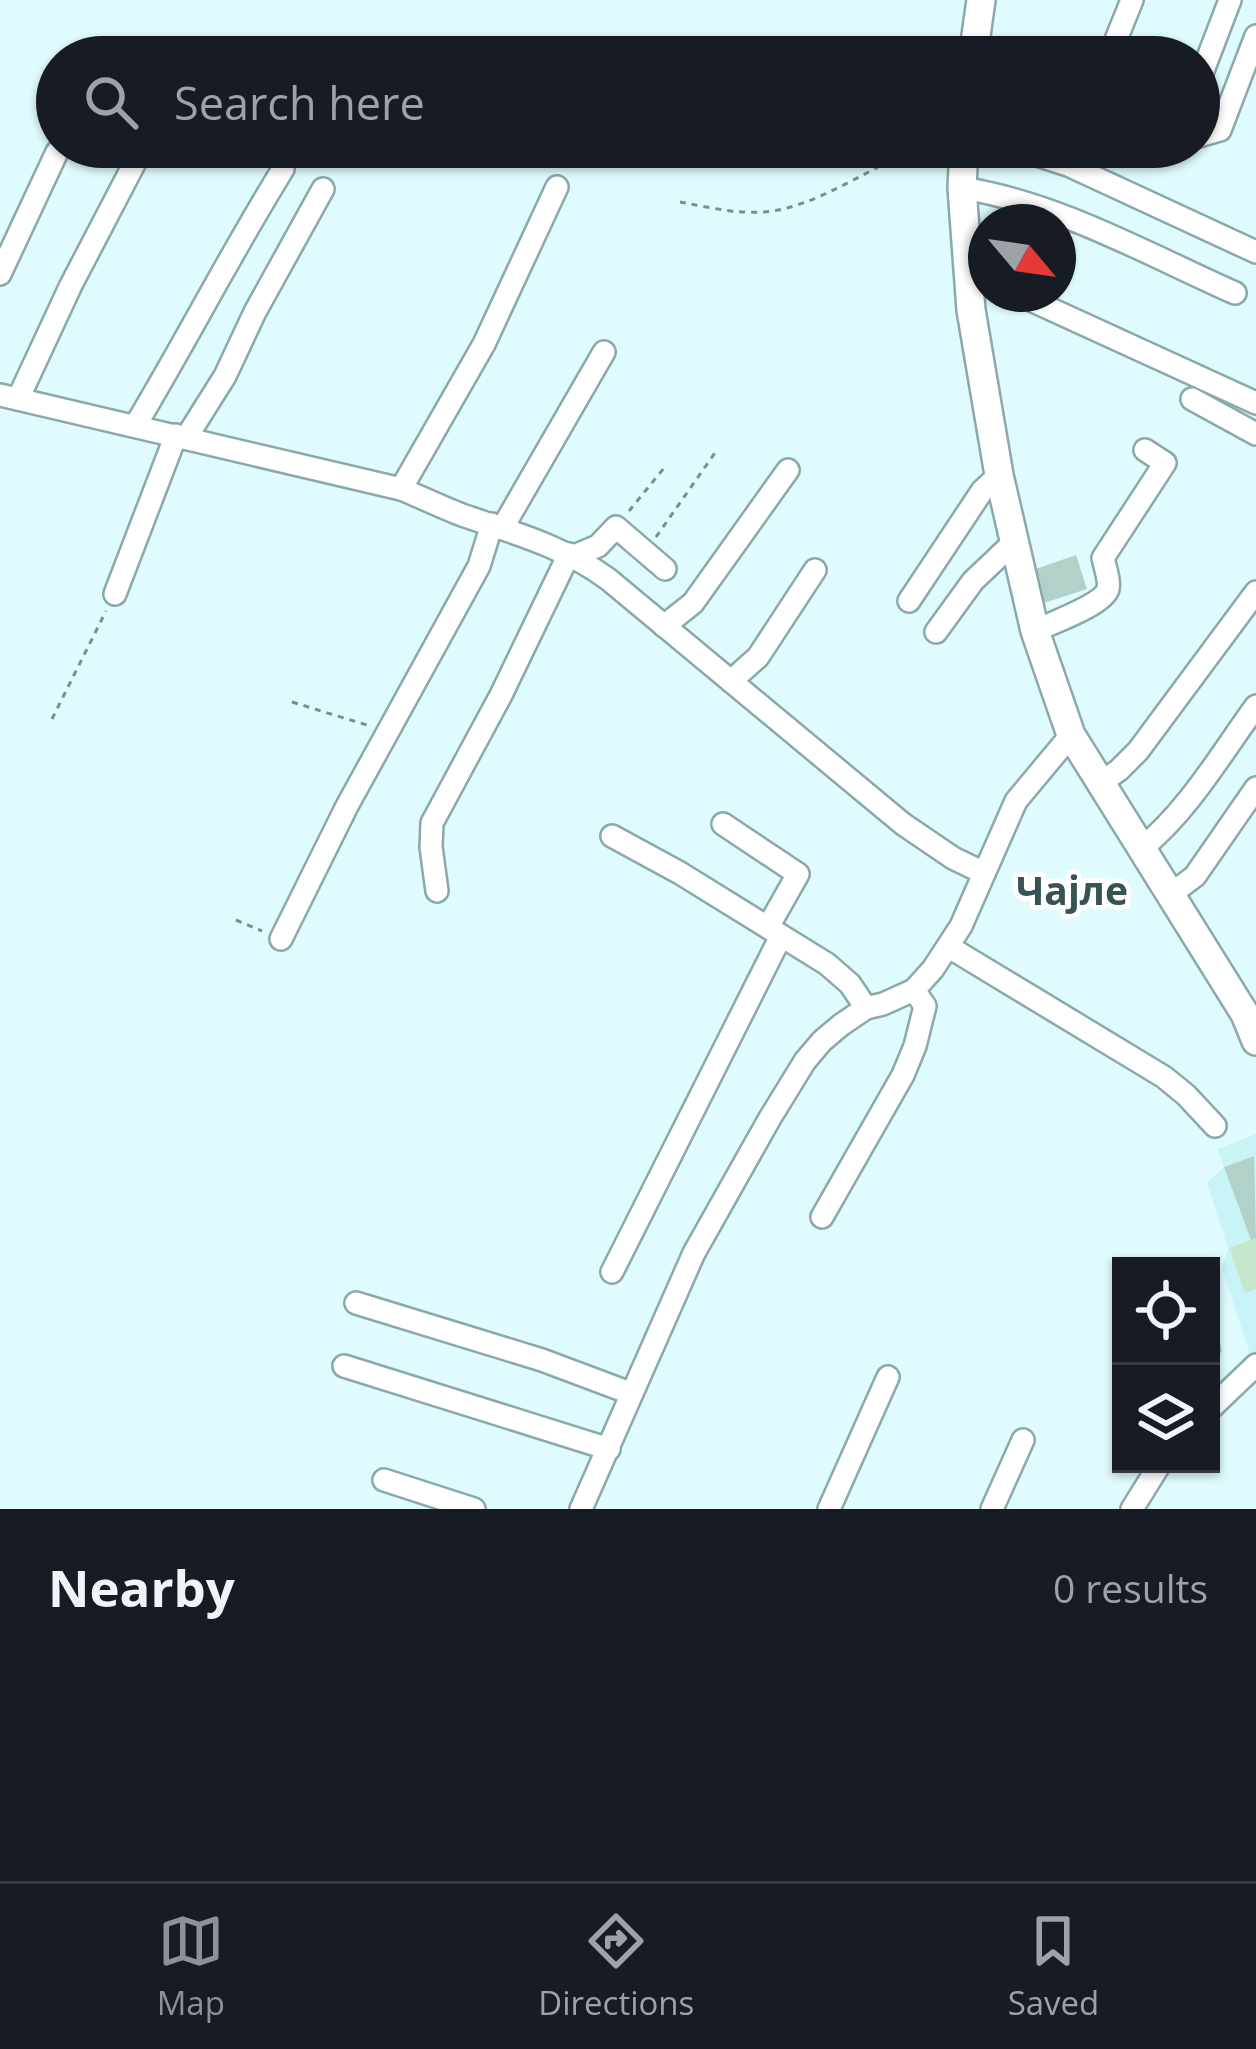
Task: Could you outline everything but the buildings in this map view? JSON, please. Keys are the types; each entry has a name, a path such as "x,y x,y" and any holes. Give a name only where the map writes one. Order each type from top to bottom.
{"main road":[{"path":"976,36 981,0"},
{"path":"963,168 968,226"},
{"path":"980,312 999,475 1013,543 1035,631 1071,735 1170,895 1251,1008 1256,1041"}],"street":[{"path":"1117,36 1132,0"},
{"path":"1216,36 1230,0"},
{"path":"1220,130 1256,36"},
{"path":"0,274 50,168"},
{"path":"132,168 9,397 401,489 571,555 608,579 891,814 952,858 984,873"},
{"path":"1095,168 1256,252"},
{"path":"135,426 283,169"},
{"path":"401,489 484,344 557,187"},
{"path":"962,188 1043,208 1235,293"},
{"path":"115,593 181,436 225,376 323,189"},
{"path":"1057,312 1256,403"},
{"path":"281,939 346,806 497,525 604,352"},
{"path":"1192,398 1256,434"},
{"path":"1035,631 1107,592 1103,558 1165,464 1145,450"},
{"path":"664,626 693,603 788,470"},
{"path":"909,601 982,491 999,475"},
{"path":"437,891 432,824 571,555 598,546 616,527 665,569"},
{"path":"936,632 974,581 1013,543"},
{"path":"731,681 758,657 815,570"},
{"path":"1099,784 1138,752 1256,592"},
{"path":"1142,848 1200,784 1256,706"},
{"path":"581,1509 694,1253 805,1061 822,1041 866,1009 914,990 949,947 1016,801 1071,735"},
{"path":"1170,895 1195,876 1256,788"},
{"path":"612,1272 775,932 798,874 723,824"},
{"path":"612,836 839,973 866,1009"},
{"path":"949,947 1164,1077 1215,1126"},
{"path":"822,1217 909,1063 925,1006 914,990"},
{"path":"356,1303 542,1360 630,1393"},
{"path":"1220,1399 1256,1365"},
{"path":"344,1366 610,1449"},
{"path":"830,1509 888,1377"},
{"path":"992,1509 1024,1440"},
{"path":"1132,1509 1154,1473"},
{"path":"384,1480 474,1509"}],"path":[{"path":"680,202 725,211 786,208 873,168"},
{"path":"645,552 717,450"},
{"path":"616,527 664,468"},
{"path":"52,719 115,593"},
{"path":"292,702 388,732"},
{"path":"236,920 281,939"}],"shaded area":[{"path":"1256,1134 1254,1366 1222,1269 1228,1248 1207,1183 1224,1167 1218,1149"}],"green space":[{"path":"1256,1238 1256,1289 1245,1293 1229,1248"}],"district":[{"name":"Чајле","path":"1072,891"}]}
